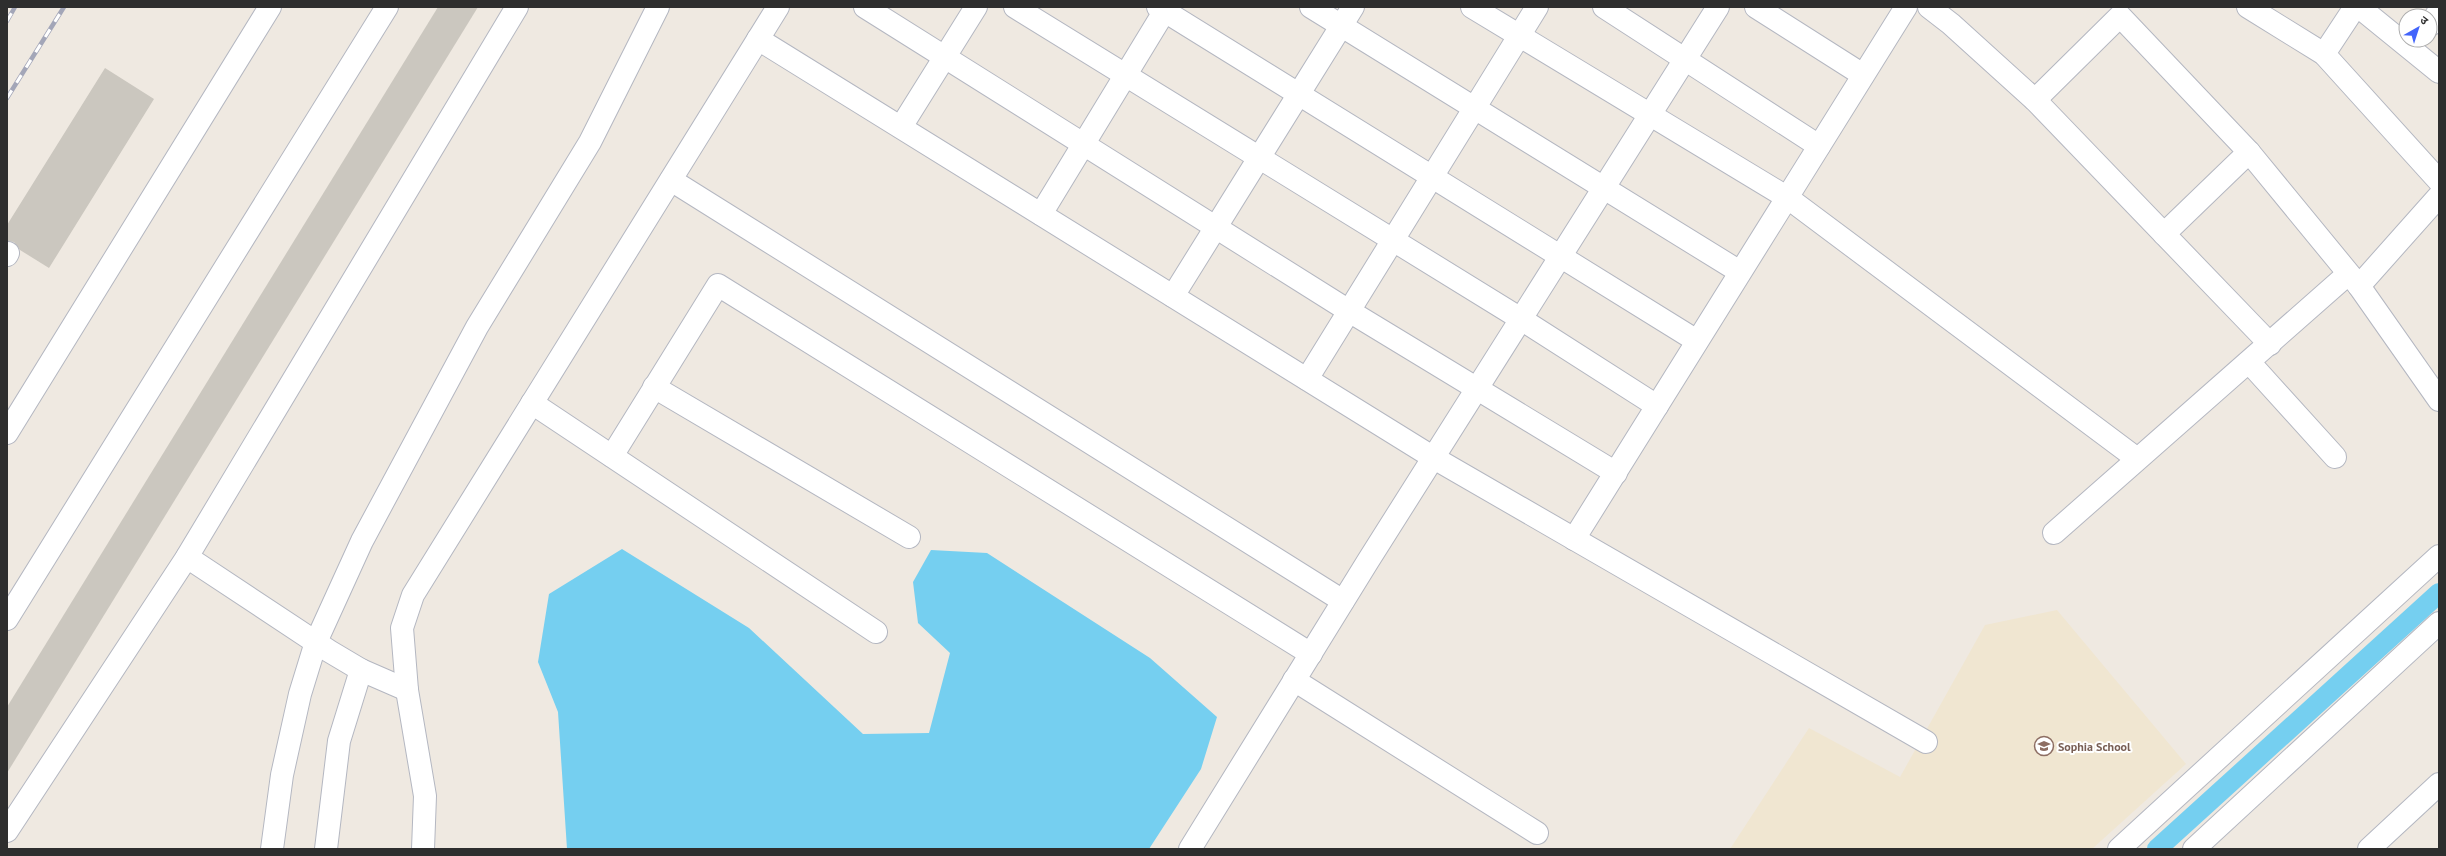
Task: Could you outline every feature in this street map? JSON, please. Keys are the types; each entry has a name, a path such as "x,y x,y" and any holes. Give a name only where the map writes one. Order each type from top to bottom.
{"street":[{"path":"7,433 270,7"},
{"path":"7,619 387,7"},
{"path":"7,831 188,557 517,7"},
{"path":"272,849 282,775 300,694 316,642 362,541 470,340 590,142 658,7"},
{"path":"423,849 425,796 407,690 402,628 413,595 778,7"},
{"path":"865,7 1349,311 1477,390 1616,472"},
{"path":"901,127 976,7"},
{"path":"1015,7 1522,319 1657,406"},
{"path":"1310,7 1740,272"},
{"path":"1173,296 1353,7"},
{"path":"1472,7 1788,198 2136,458"},
{"path":"1307,379 1537,7"},
{"path":"1604,7 1819,146"},
{"path":"1190,849 1294,680 1312,654 1343,601 1686,60 1718,7"},
{"path":"1756,7 1863,75"},
{"path":"1574,539 1906,7"},
{"path":"1929,7 1951,24 2034,100 2270,344"},
{"path":"2248,7 2324,54 2439,181"},
{"path":"2324,54 2355,7"},
{"path":"2359,7 2398,33"},
{"path":"1041,214 1126,76 1163,8 1298,94 1697,341"},
{"path":"2034,100 2120,16 2248,152 2354,280 2439,400"},
{"path":"758,39 1434,458 1926,742"},
{"path":"2419,48 2439,72"},
{"path":"2164,234 2248,152"},
{"path":"671,180 1343,601"},
{"path":"2054,533 2136,458 2270,344 2354,280 2439,196"},
{"path":"612,456 718,285 1312,654"},
{"path":"2249,362 2335,457"},
{"path":"654,387 910,537"},
{"path":"532,403 876,632"},
{"path":"2120,849 2439,556"},
{"path":"188,557 361,670 407,690"},
{"path":"2194,849 2439,623"},
{"path":"326,849 339,741 361,670"},
{"path":"1294,680 1537,833"},
{"path":"2370,849 2439,784"}],"shaded area":[{"name":"Sophia School","path":"2057,610 2186,764 2092,849 1730,849 1809,728 1900,777 1985,625"}],"water":[{"path":"622,549 749,628 863,734 929,733 950,653 918,623 913,582 931,550 987,553 1150,658 1217,717 1201,769 1149,849 567,849 558,712 538,662 549,594"}],"building":[{"path":"438,7 478,7 7,773 7,707"},
{"path":"105,68 154,99 49,268 20,250 14,242 7,241 7,225"}],"waterway":[{"path":"2157,849 2439,593"}],"railway":[{"path":"7,21 15,7"},
{"path":"7,98 64,7"}],"place":[{"name":"Sophia School","path":"2044,746"}]}
